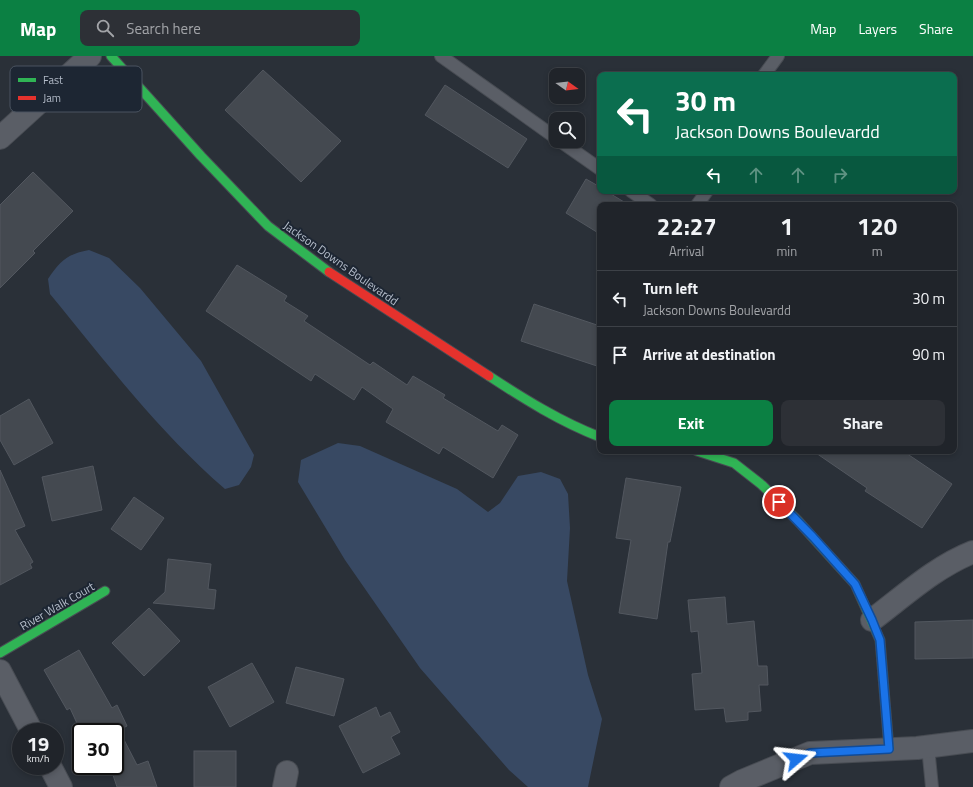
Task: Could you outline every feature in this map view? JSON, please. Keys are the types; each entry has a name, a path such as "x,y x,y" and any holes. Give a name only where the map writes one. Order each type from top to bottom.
{"street":[{"path":"79,66 90,56"},
{"name":"Jackson Downs Boulevardd","path":"111,56 121,66"},
{"name":"Jackson Downs Boulevardd","path":"142,89 201,156 268,226 328,271 501,384 574,425 597,435"},
{"path":"0,138 29,112"},
{"path":"706,454 734,463 762,485 807,530 855,584 880,640 889,749"},
{"path":"872,620 926,578 955,559 973,552"},
{"name":"River Walk Court","path":"0,653 105,591"},
{"path":"0,671 27,723"},
{"path":"731,787 810,753 928,747 973,741"},
{"path":"55,775 61,787"}],"lane":[{"path":"441,56 549,133"},
{"path":"766,72 778,56"},
{"path":"570,148 597,167"},
{"path":"635,194 647,202"},
{"path":"928,747 932,787"}],"water":[{"path":"89,250 109,258 140,288 201,361 254,455 251,467 239,485 225,489 178,444 133,395 50,294 48,279 56,267 70,256"},
{"path":"338,443 360,446 457,489 488,512 500,503 518,476 541,472 560,479 568,494 570,528 567,581 588,675 602,719 588,787 528,787 509,770 420,668 345,560 298,482 301,460"}],"building":[{"path":"263,70 341,141 301,182 225,110"},
{"path":"445,85 527,139 508,168 425,115"},
{"path":"33,172 73,211 33,251 35,253 0,288 0,205"},
{"path":"586,179 597,185 597,194 611,194 624,202 597,202 597,232 566,213"},
{"path":"237,265 287,296 284,301 308,316 304,321 370,365 373,362 407,385 413,376 445,395 443,398 498,431 502,425 518,435 493,478 443,447 439,454 386,422 393,409 362,387 354,400 315,374 311,381 206,311"},
{"path":"534,304 597,325 597,366 521,341"},
{"path":"29,399 53,443 14,465 0,440 0,416"},
{"path":"817,454 907,454 952,484 922,528 865,491 867,488"},
{"path":"93,466 102,510 52,521 42,477"},
{"path":"0,470 25,526 15,530 33,562 30,564 32,568 0,585"},
{"path":"626,478 681,487 670,542 668,542 657,619 619,613 631,540 616,538"},
{"path":"134,497 164,518 141,550 111,529"},
{"path":"168,559 211,564 208,589 216,590 214,609 153,603 165,592"},
{"path":"725,597 727,624 754,621 758,666 767,666 768,685 759,685 761,711 748,712 748,720 726,722 724,708 695,710 692,674 702,673 698,631 691,632 688,600"},
{"path":"149,608 180,641 144,676 112,643"},
{"path":"973,620 973,658 915,659 915,622"},
{"path":"79,650 112,708 117,705 127,726 124,728 124,723 77,723 70,708 67,710 44,670"},
{"path":"252,663 274,702 230,727 208,687"},
{"path":"296,667 344,679 334,716 286,703"},
{"path":"376,707 380,717 390,712 400,732 391,737 400,754 363,773 339,726"},
{"path":"124,740 137,765 148,761 157,787 117,787 113,775 124,775"},
{"path":"194,751 236,751 236,787 194,787"}],"traffic: fast":[{"path":"111,56 120,66"},
{"path":"142,90 201,156 268,226 329,272"},
{"path":"489,376 543,410 597,436"},
{"path":"706,454 734,463 762,485 798,521 855,584 880,640 889,749"},
{"path":"0,653 105,591"}],"traffic: jam":[{"path":"329,272 489,376"}],"route":[{"path":"779,502 855,584 872,620 880,640 889,749 810,753 796,759"}]}
